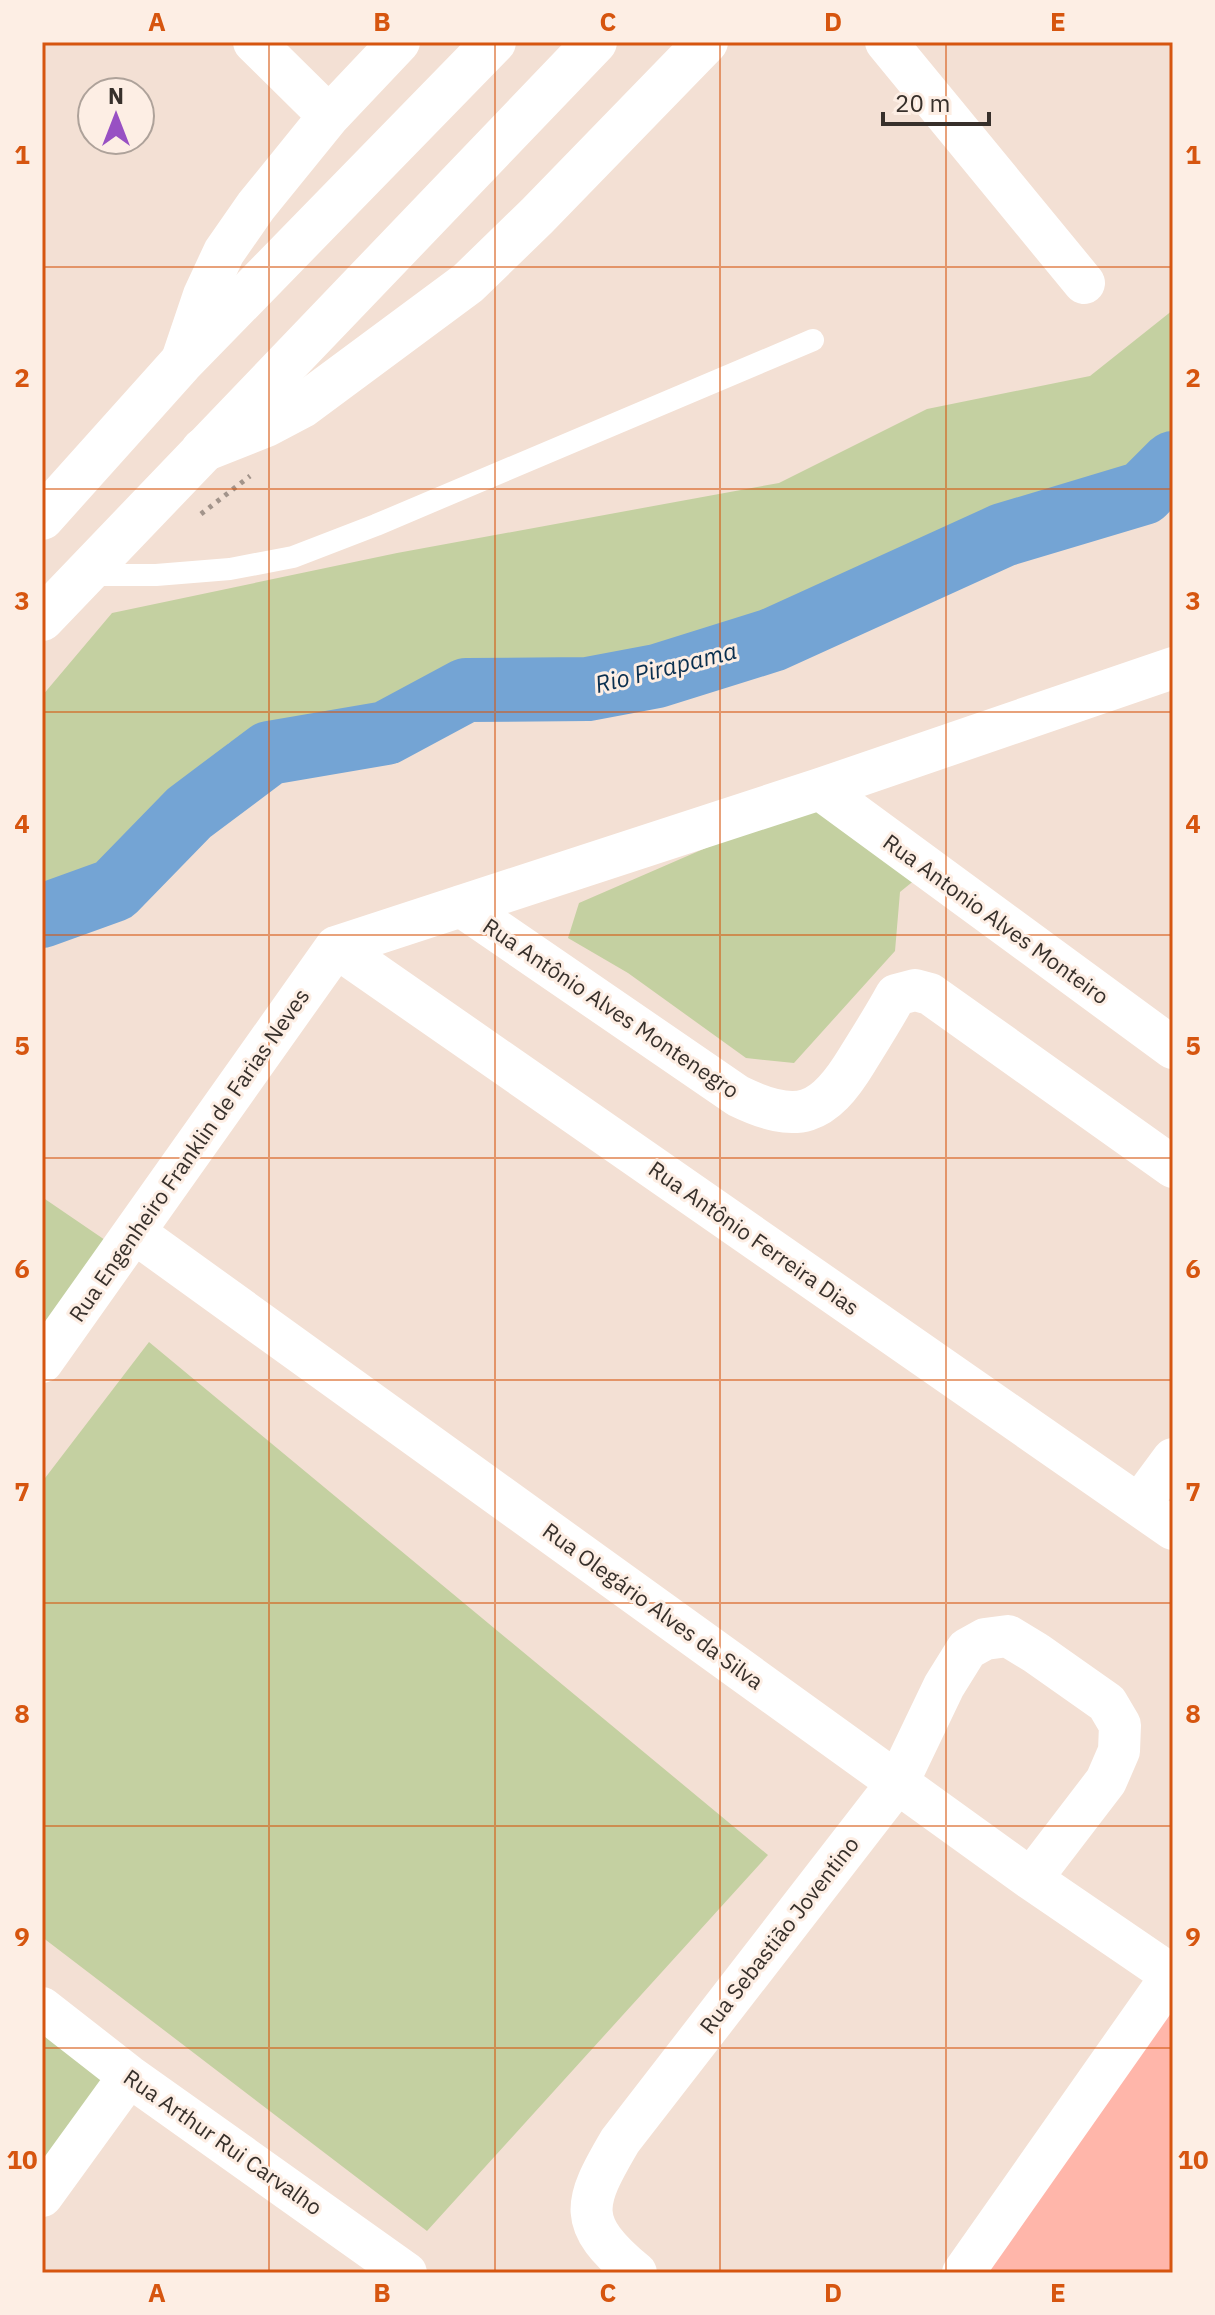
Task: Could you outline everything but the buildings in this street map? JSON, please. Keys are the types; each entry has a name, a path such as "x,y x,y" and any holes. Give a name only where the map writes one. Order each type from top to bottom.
{"main road":[{"path":"42,518 181,363 494,42"},
{"path":"42,619 595,42"},
{"path":"203,450 266,425 302,406 468,283 706,42"}],"street":[{"path":"254,42 329,116"},
{"path":"181,363 204,295 224,252 256,206 329,116 399,42"},
{"path":"886,42 1084,283"},
{"path":"336,947 820,789 1173,668"},
{"name":"Rua Antonio Alves Monteiro","path":"820,789 1173,1048"},
{"name":"Rua Antônio Alves Montenegro","path":"461,906 738,1096 763,1108 790,1113 816,1108 839,1089 896,995 915,990 930,994 1173,1167"},
{"name":"Rua Engenheiro Franklin de Farias Neves","path":"42,1362 336,947"},
{"name":"Rua Antônio Ferreira Dias","path":"336,947 1173,1529"},
{"name":"Rua Olegário Alves da Silva","path":"135,1233 1031,1879 1173,1975"},
{"path":"1139,1505 1173,1459"},
{"name":"Rua Sebastião Joventino","path":"636,2273 602,2242 591,2218 593,2194 620,2141 898,1782 944,1686 967,1649 985,1639 1008,1636 1107,1703 1120,1725 1119,1751 1106,1781 1031,1879"},
{"path":"963,2273 1173,1975"},
{"name":"Rua Arthur Rui Carvalho","path":"42,2008 129,2076 406,2273"},
{"path":"42,2196 129,2076"}],"lane":[{"path":"83,575 156,575 230,569 293,557 376,525 813,340"}],"green space":[{"path":"1173,310 1173,430 1144,461 927,546 712,641 557,673 464,668 387,703 287,725 229,743 172,805 139,831 88,882 42,888 42,696 112,613 397,553 779,483 927,409 1090,376"},
{"path":"814,801 916,879 900,892 895,951 794,1063 746,1058 628,973 568,938 579,903"},
{"path":"42,1197 105,1240 42,1329"},
{"path":"149,1342 768,1855 427,2231 42,1937 42,1482"},
{"path":"42,2010 128,2078 42,2195"}],"waterway":[{"name":"Rio Pirapama","path":"42,916 114,890 189,813 269,753 386,733 466,690 588,689 657,676 772,640 1003,535 1143,493 1173,463"}]}
